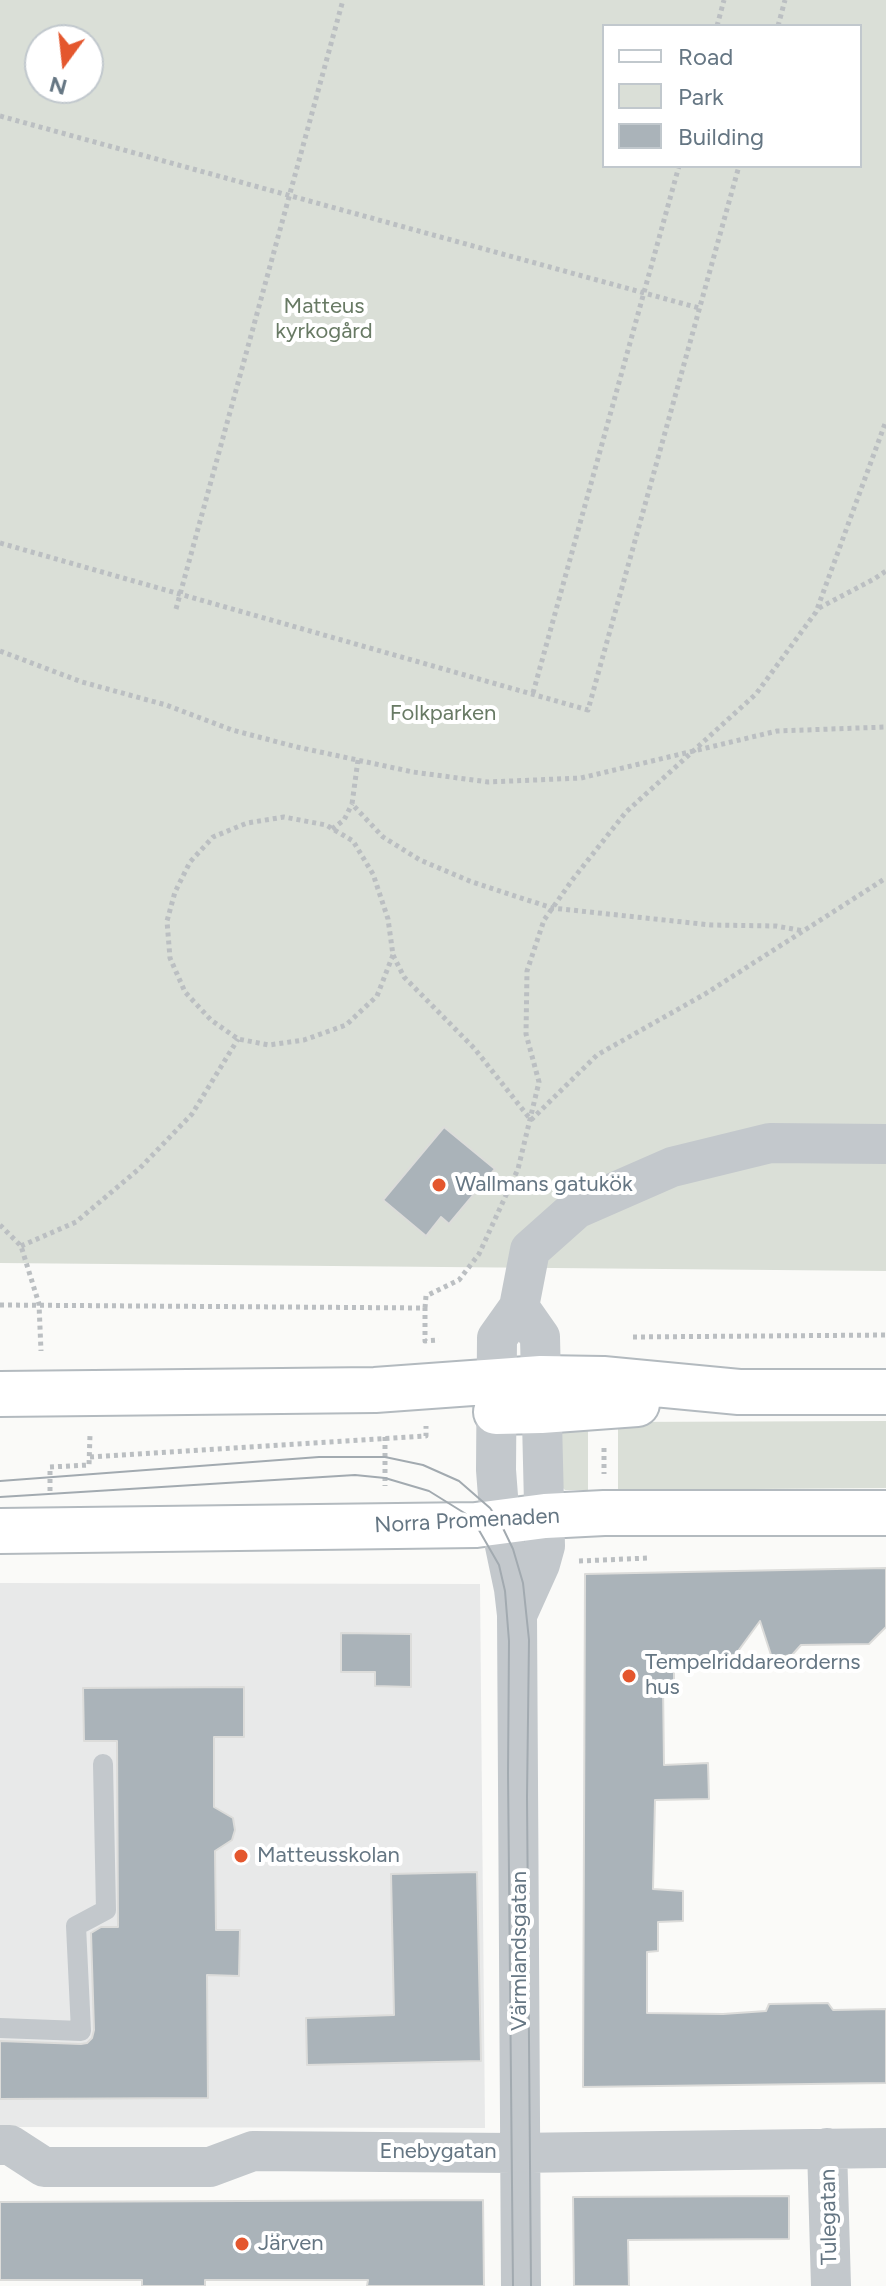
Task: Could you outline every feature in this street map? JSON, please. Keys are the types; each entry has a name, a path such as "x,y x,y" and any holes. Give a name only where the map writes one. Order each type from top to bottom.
{"main road":[{"path":"0,1394 375,1390 502,1359 541,1394 603,1379 739,1392 886,1392"},
{"name":"Norra Promenaden","path":"0,1531 476,1525 545,1516 604,1513 886,1513"}],"street":[{"name":"Värmlandsgatan","path":"521,2286 517,1615 500,1522 496,1470 502,1359 530,1250 576,1209 672,1167 770,1143 886,1144"},
{"name":"Värmlandsgatan","path":"502,1359 540,1337 545,1546 517,1615"},
{"name":"Enebygatan","path":"0,2145 10,2145 44,2167 210,2167 253,2151 886,2148"},
{"name":"Tulegatan","path":"827,2148 831,2286"}],"lane":[{"path":"0,2028 81,2031 76,1926 106,1910 103,1764"}],"path":[{"path":"176,609 343,0"},
{"path":"718,24 724,0"},
{"path":"779,24 785,0"},
{"path":"0,116 699,308"},
{"path":"533,694 678,168"},
{"path":"0,543 588,710 738,168"},
{"path":"502,1359 425,1341 426,1296 459,1280 479,1254 518,1169 539,1082 526,1034 527,971 544,920 626,812 756,694 818,609 886,421"},
{"path":"818,609 886,571"},
{"path":"0,651 82,682 166,705 232,730 413,772 488,782 581,778 777,731 886,727"},
{"path":"332,829 344,820 352,804 358,760"},
{"path":"352,804 383,837 420,860 472,882 552,908 711,925 776,926 805,931"},
{"path":"393,955 377,996 346,1025 304,1040 269,1045 238,1039 211,1020 185,992 170,958 167,921 175,892 190,862 213,837 247,823 284,817 326,825 353,841 373,874 388,919 393,955 404,977 474,1048 531,1120"},
{"path":"531,1120 597,1055 705,994 886,878"},
{"path":"21,1246 76,1222 140,1168 192,1114 238,1039"},
{"path":"0,1225 21,1246 39,1304"},
{"path":"0,1305 425,1308"},
{"path":"618,1337 886,1335"},
{"path":"50,1467 89,1465 90,1457"},
{"path":"540,1564 652,1558"}],"shaded area":[{"name":"Matteusskolan","path":"0,1583 480,1584 485,2128 0,2127"}],"green space":[{"name":"Folkparken","path":"0,0 886,0 886,1271 0,1263"},
{"path":"588,1421 588,1490 565,1490 559,1484 562,1422"},
{"path":"886,1421 886,1488 618,1490 618,1422"}],"building":[{"name":"Wallmans gatukök","path":"444,1127 495,1169 449,1224 441,1217 426,1236 383,1200"},
{"path":"886,1568 886,1627 869,1644 801,1645 792,1655 772,1658 760,1621 725,1669 687,1655 685,1668 674,1669 674,1683 663,1685 664,1765 708,1763 709,1799 655,1800 653,1889 683,1891 683,1921 658,1922 658,1951 647,1952 647,2013 723,2014 766,2011 769,2004 828,2003 833,2010 886,2009 886,2083 583,2087 585,1574"},
{"path":"341,1633 411,1634 411,1687 375,1686 375,1672 341,1672"},
{"path":"244,1687 244,1737 214,1737 214,1807 233,1818 235,1830 232,1840 215,1851 216,1930 240,1930 239,1976 207,1975 208,2098 0,2099 0,2041 81,2044 92,2038 91,1933 101,1927 118,1927 117,1741 84,1741 83,1688"},
{"path":"477,1872 481,2061 307,2065 306,2018 394,2015 391,1874"},
{"path":"789,2196 789,2239 628,2240 629,2286 574,2286 573,2197"},
{"name":"Järven","path":"483,2200 484,2286 367,2286 368,2280 205,2280 205,2286 142,2286 142,2280 0,2280 0,2202"}],"tram line":[{"path":"0,1481 319,1457 385,1457 423,1465 459,1481 490,1508 500,1522 513,1549 523,1583 529,1640 527,1797 531,2286"},
{"path":"0,1497 355,1475 385,1478 429,1491 466,1514 476,1525 499,1565 505,1591 509,1641 513,2286"}],"place":[{"name":"Wallmans gatukök","path":"439,1185"},
{"name":"Tempelriddareorderns hus","path":"629,1676"},
{"name":"Matteusskolan","path":"241,1856"},
{"name":"Järven","path":"242,2244"}],"park label":[{"name":"Matteus kyrkogård","path":"324,320"}]}
